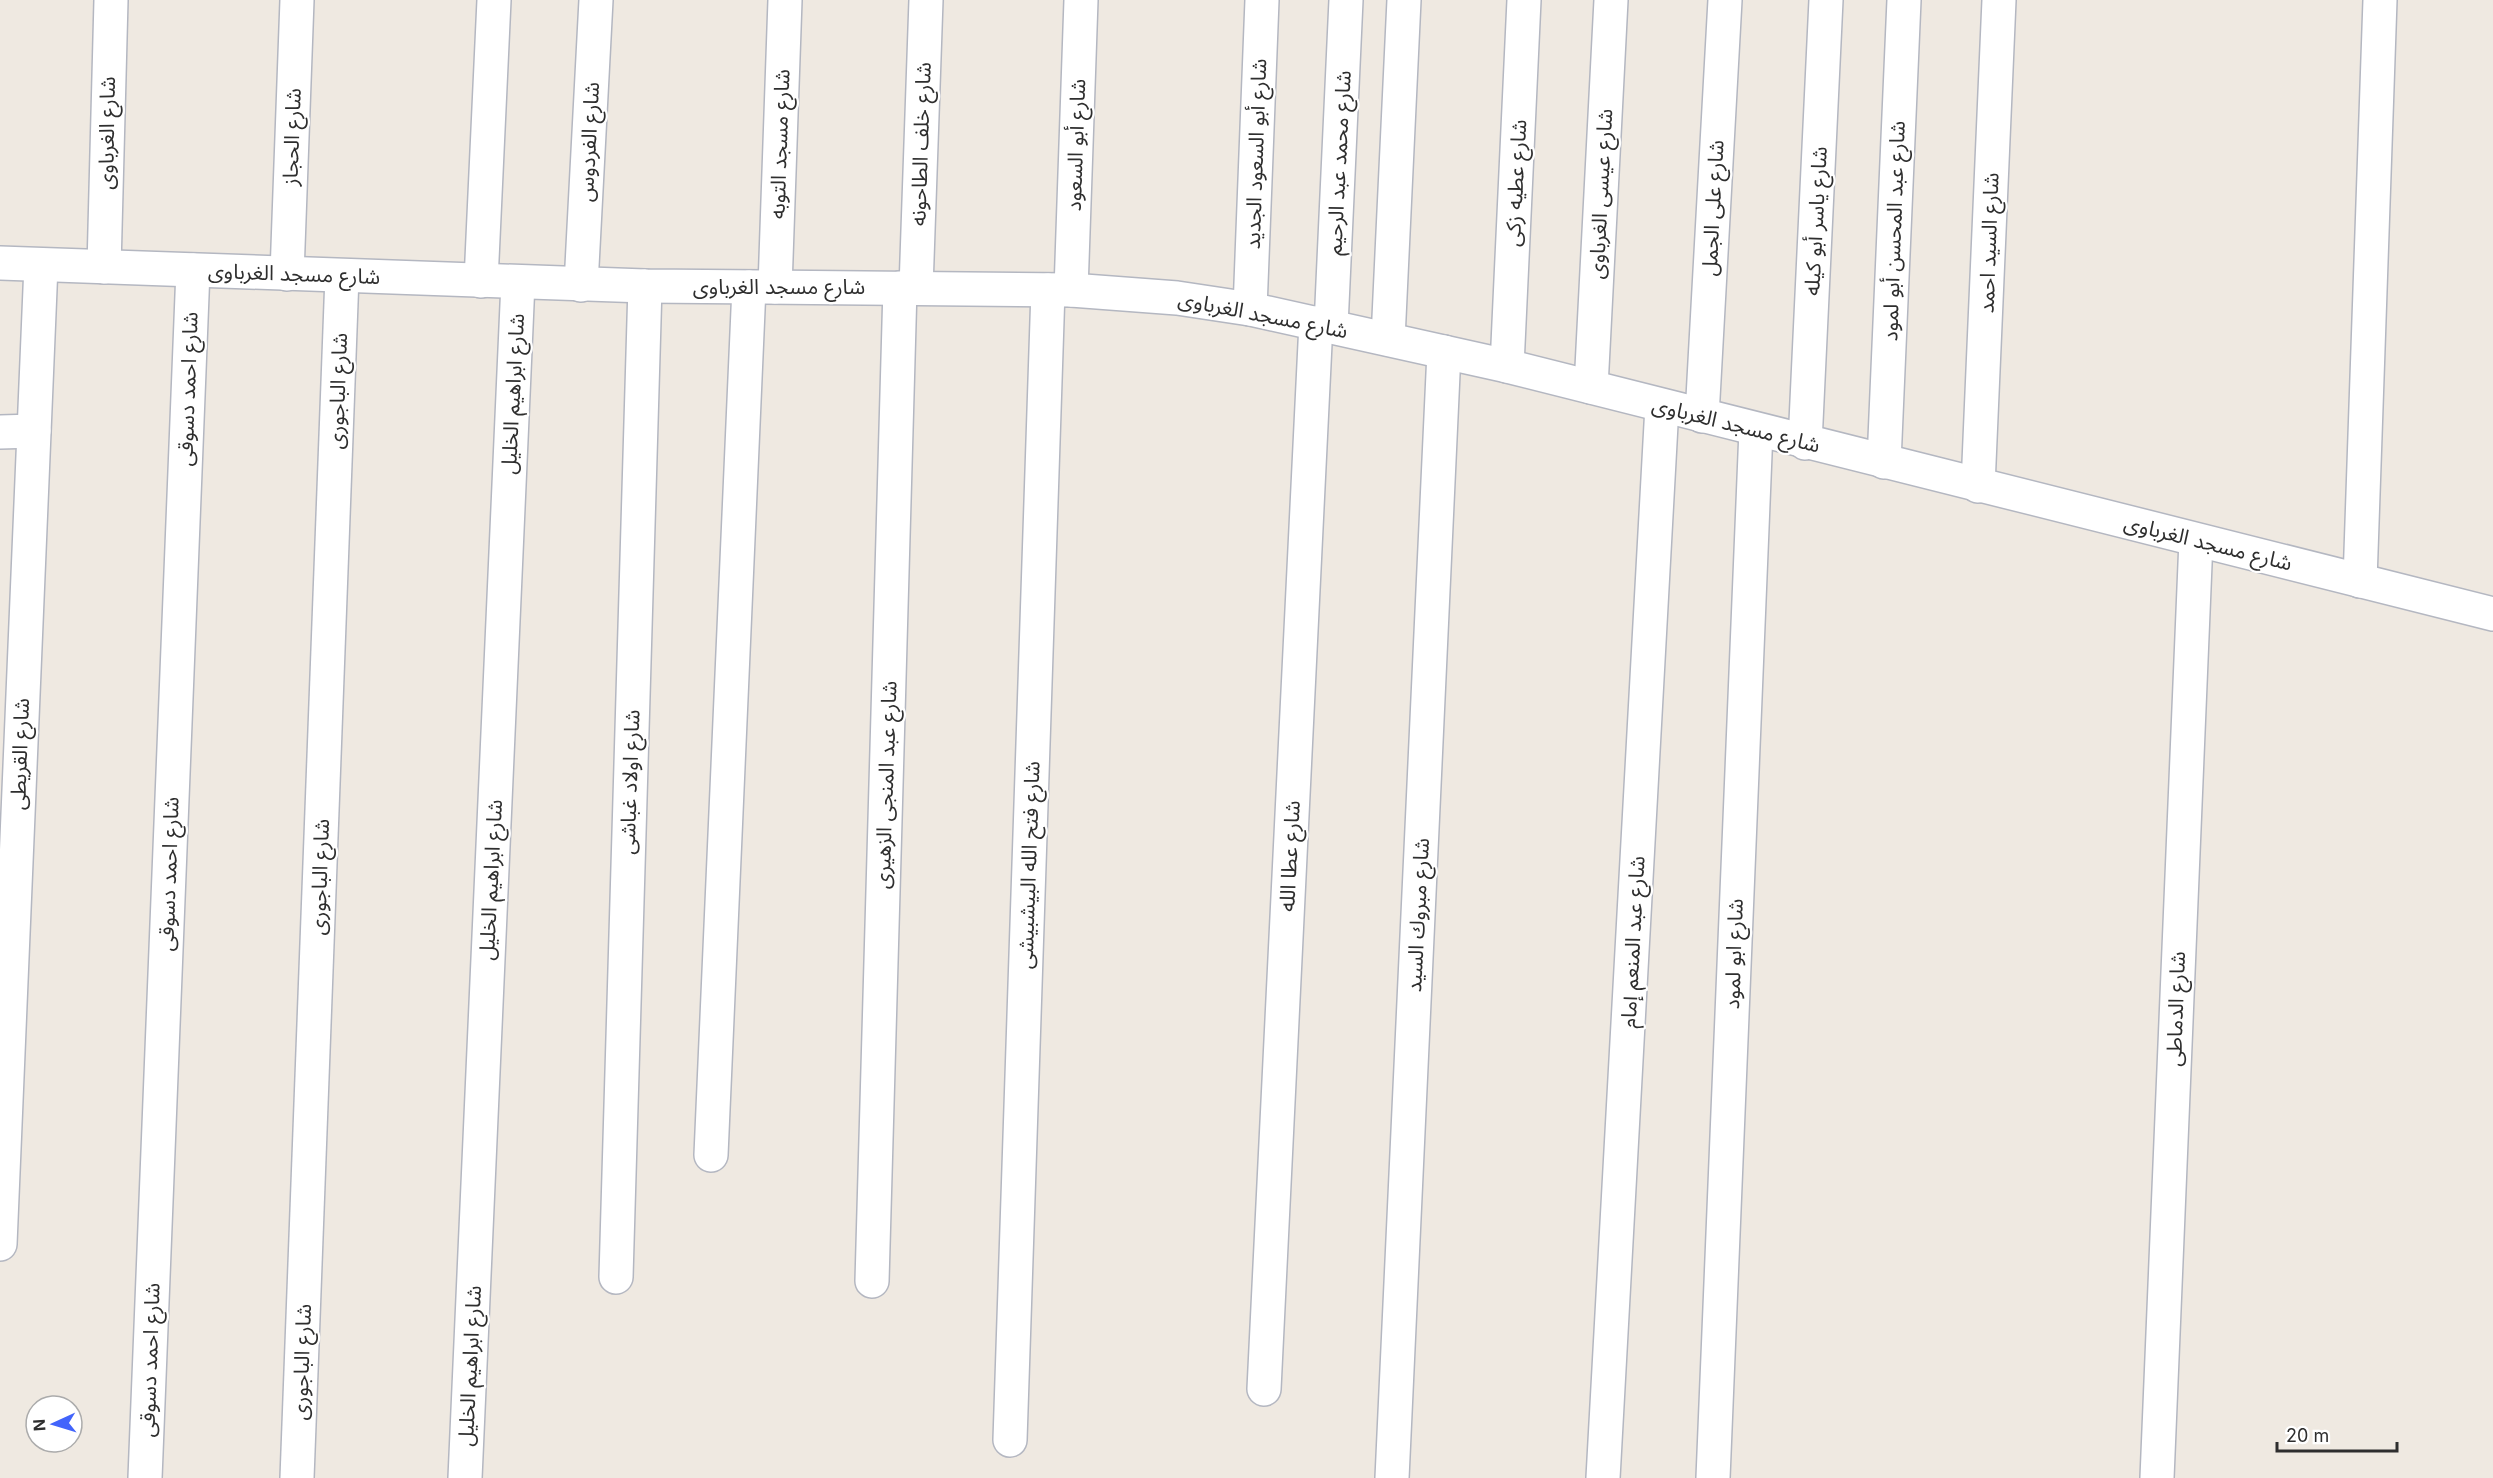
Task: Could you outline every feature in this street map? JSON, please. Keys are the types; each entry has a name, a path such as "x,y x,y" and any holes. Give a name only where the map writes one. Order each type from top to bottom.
{"street":[{"name":"شارع الغرباوى","path":"104,267 111,0"},
{"name":"شارع الحجاز","path":"287,274 297,0"},
{"path":"481,281 494,0"},
{"name":"شارع الفردوس","path":"581,285 596,0"},
{"name":"شارع مسجد التوبه","path":"711,1155 762,287 785,0"},
{"name":"شارع خلف الطاحونه","path":"908,288 926,0"},
{"name":"شارع أبو السعود","path":"1060,290 1081,0"},
{"name":"شارع أبو السعود الجديد","path":"1250,309 1262,0"},
{"name":"شارع محمد عبد الرحيم","path":"1324,325 1346,0"},
{"path":"1388,339 1404,0"},
{"name":"شارع عطيه زكى","path":"1508,366 1524,0"},
{"name":"شارع عيسى الغرباوى","path":"1591,387 1611,0"},
{"name":"شارع على الجمل","path":"1702,416 1725,0"},
{"name":"شارع ياسر أبو كيله","path":"1805,443 1826,0"},
{"name":"شارع عبد المحسن أبو لمود","path":"1884,462 1904,0"},
{"name":"شارع السيد احمد","path":"1978,486 1999,0"},
{"path":"2360,581 2380,0"},
{"name":"شارع مسجد الغرباوى","path":"0,263 581,285 1060,290 1177,298 1250,309 1508,366 1805,443 2493,614"},
{"name":"شارع القريطى","path":"0,1244 41,265"},
{"name":"شارع احمد دسوقى","path":"145,1478 193,270"},
{"name":"شارع الباجورى","path":"297,1478 342,276"},
{"name":"شارع ابراهيم الخليل","path":"465,1478 518,282"},
{"name":"شارع اولاد غباشى","path":"616,1277 645,286"},
{"name":"شارع عبد المنجى الزهيرى","path":"872,1281 908,288"},
{"name":"شارع فتح الله البيشبيشى","path":"1010,1440 1060,290"},
{"name":"شارع عطا الله","path":"1264,1389 1324,325"},
{"name":"شارع مبروك السيد","path":"1392,1478 1444,352"},
{"name":"شارع عبد المنعم إمام","path":"1603,1478 1662,406"},
{"name":"شارع ابو لمود","path":"1713,1478 1756,430"},
{"path":"0,432 34,431"},
{"name":"شارع الدماطى","path":"2157,1478 2196,540"}]}
